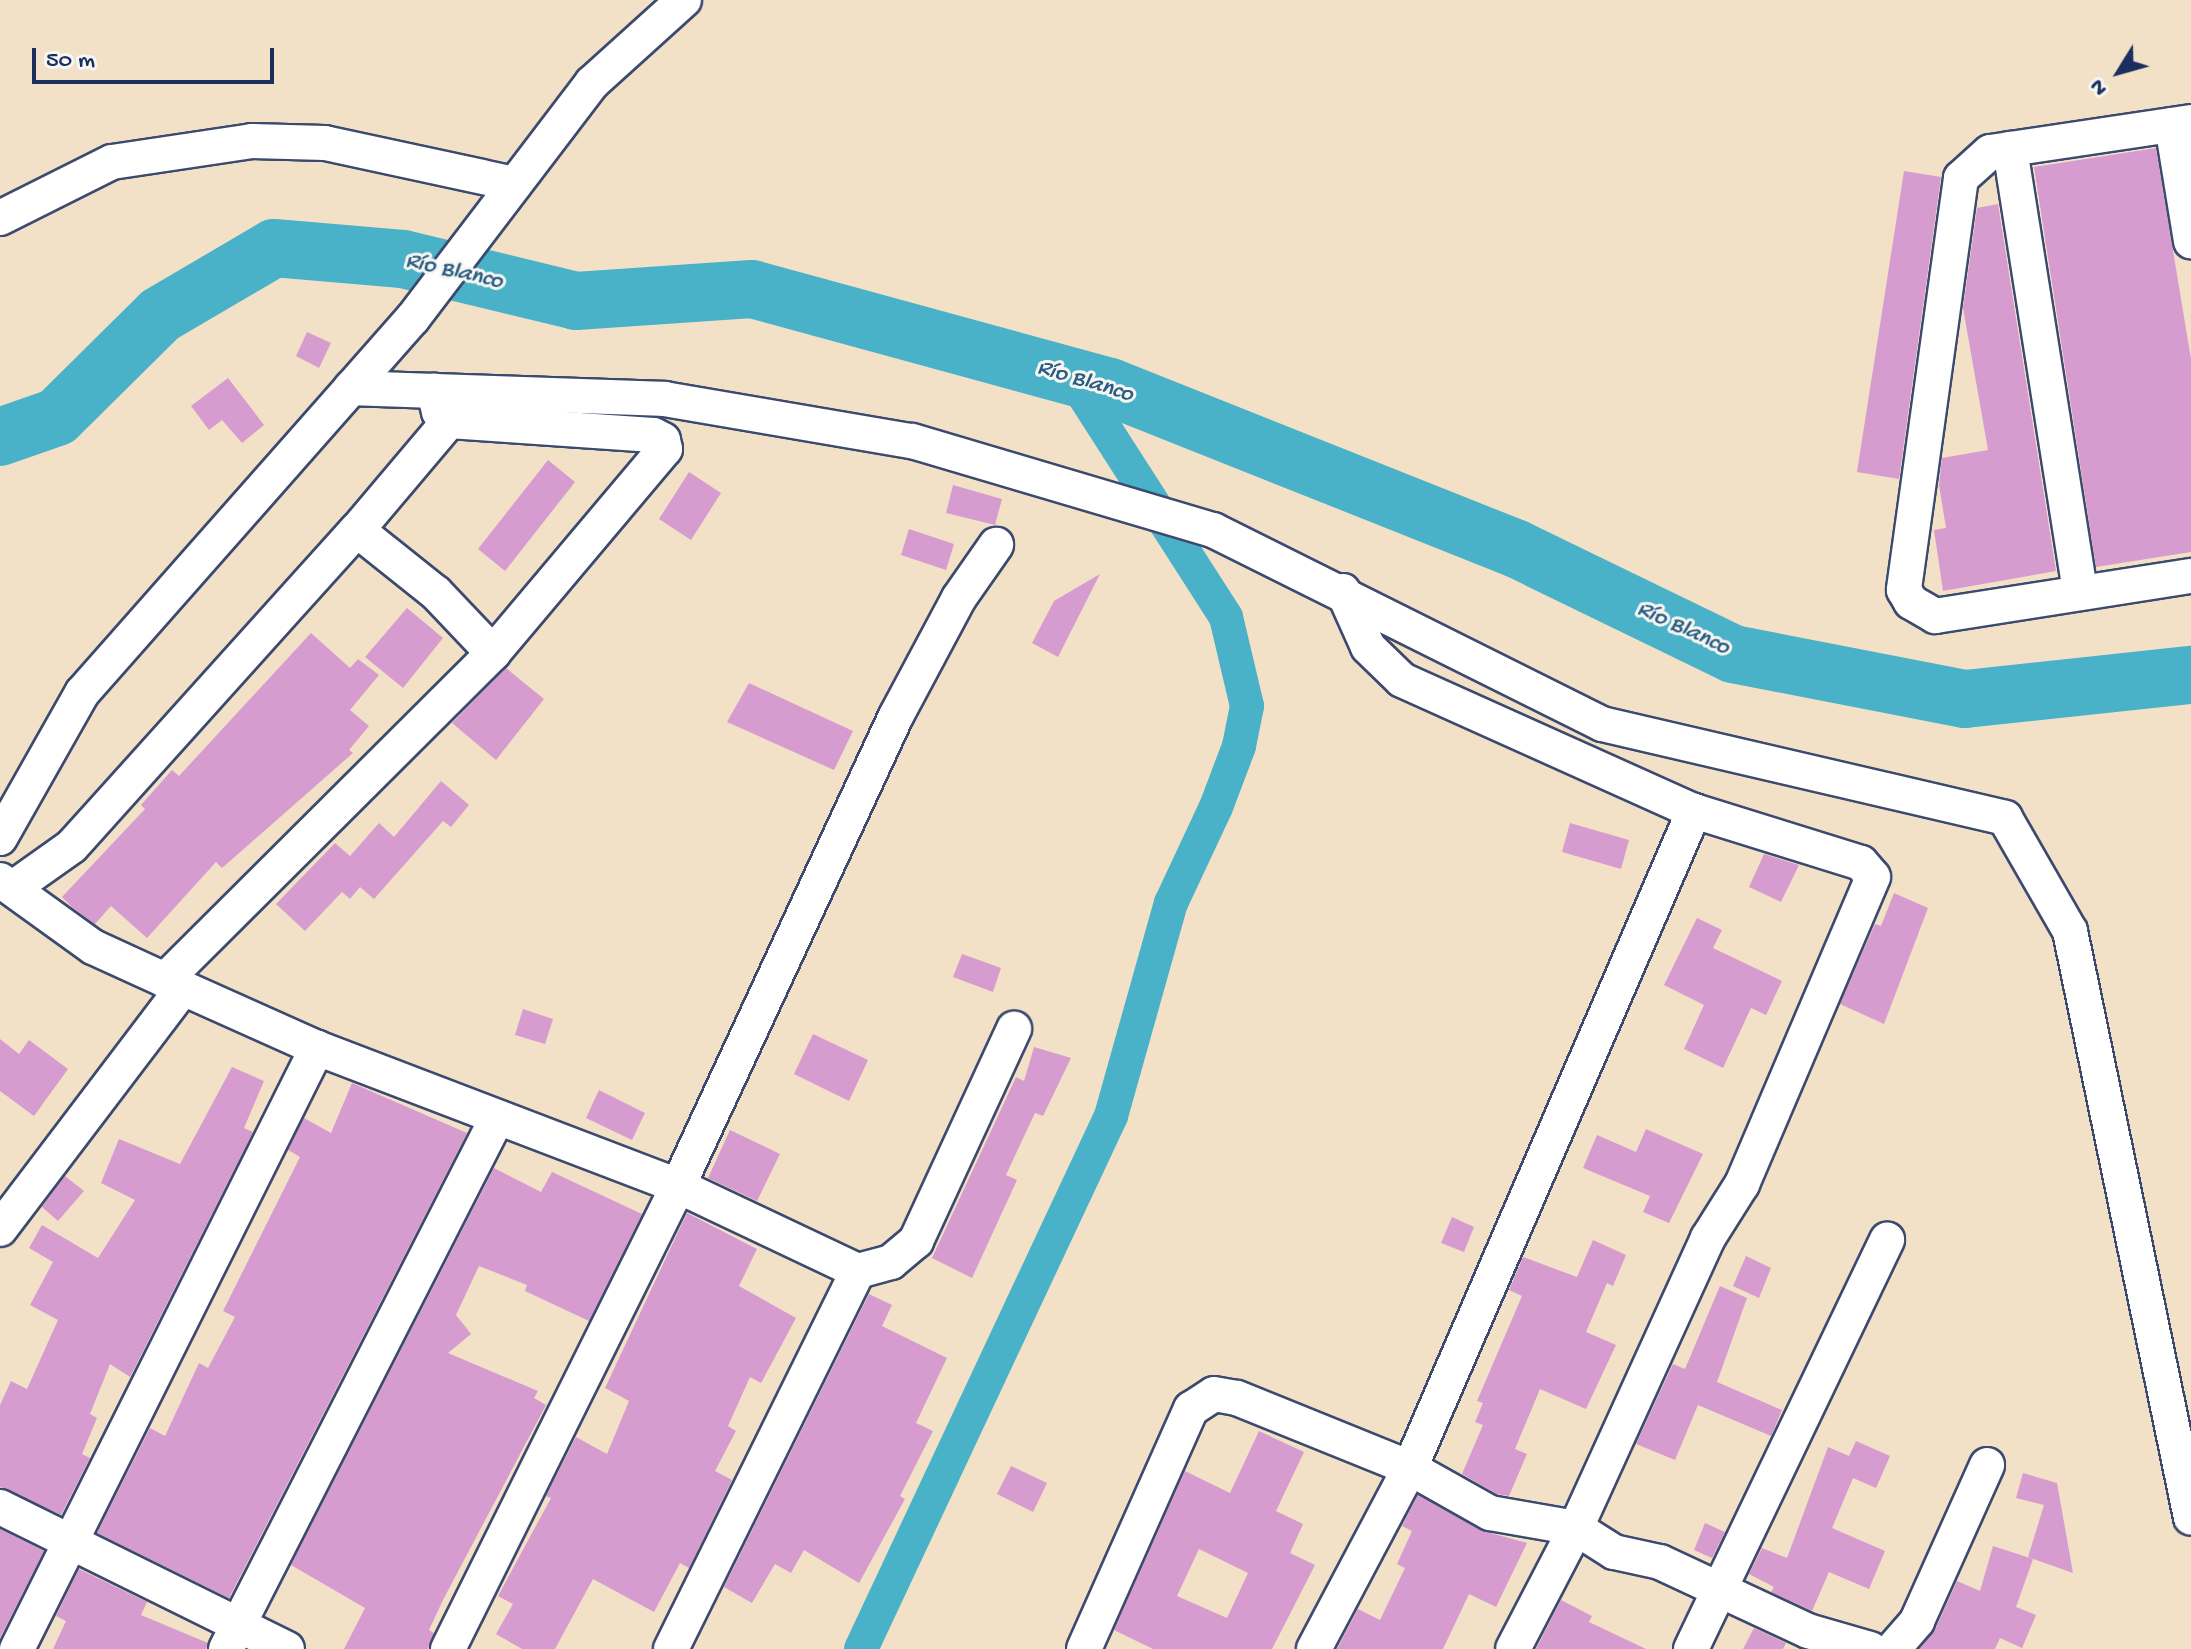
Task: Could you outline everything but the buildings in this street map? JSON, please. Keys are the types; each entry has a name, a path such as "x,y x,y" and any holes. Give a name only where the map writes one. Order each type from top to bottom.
{"street":[{"path":"0,838 82,693 413,318 592,83 684,0"},
{"path":"2191,241 2182,123 1990,152 1961,178 1904,590 1911,602 1935,616 2191,576"},
{"path":"0,218 112,162 252,141 325,143 505,197"},
{"path":"2010,149 2080,593"},
{"path":"0,1229 174,984 493,653 665,449 663,440 653,435 441,406 351,388"},
{"path":"441,406 665,399 912,441 1213,530 1343,591 1602,724 2005,818 2070,931 2191,1518"},
{"path":"441,406 357,530 72,846 6,884 93,947 174,984 317,1048 678,1186 858,1271 891,1262 916,1241 1014,1029"},
{"path":"357,530 436,593 493,653"},
{"path":"448,1649 678,1186 896,716 959,598 996,545"},
{"path":"1343,591 1368,647 1402,680 1694,811 1861,863 1873,877 1742,1184 1708,1238 1576,1528 1513,1649"},
{"path":"1314,1649 1410,1468 1694,811"},
{"path":"17,1649 317,1048"},
{"path":"232,1637 497,1118"},
{"path":"1691,1649 1887,1239"},
{"path":"671,1649 858,1271"},
{"path":"1084,1649 1191,1409 1202,1398 1237,1398 1410,1468 1490,1513 1576,1528 1614,1552 1660,1562 1720,1589 1804,1640 1870,1649"},
{"path":"1893,1649 1917,1621 1987,1465"},
{"path":"0,1507 69,1541 232,1637 287,1649"}],"waterway":[{"name":"Río Blanco","path":"0,437 57,417 160,315 274,248 403,259 576,301 752,289 1110,387 1517,549 1733,654 1965,699 2191,675"},
{"path":"861,1649 1111,1116 1171,903 1216,807 1239,746 1247,706 1226,617 1072,377"}]}
